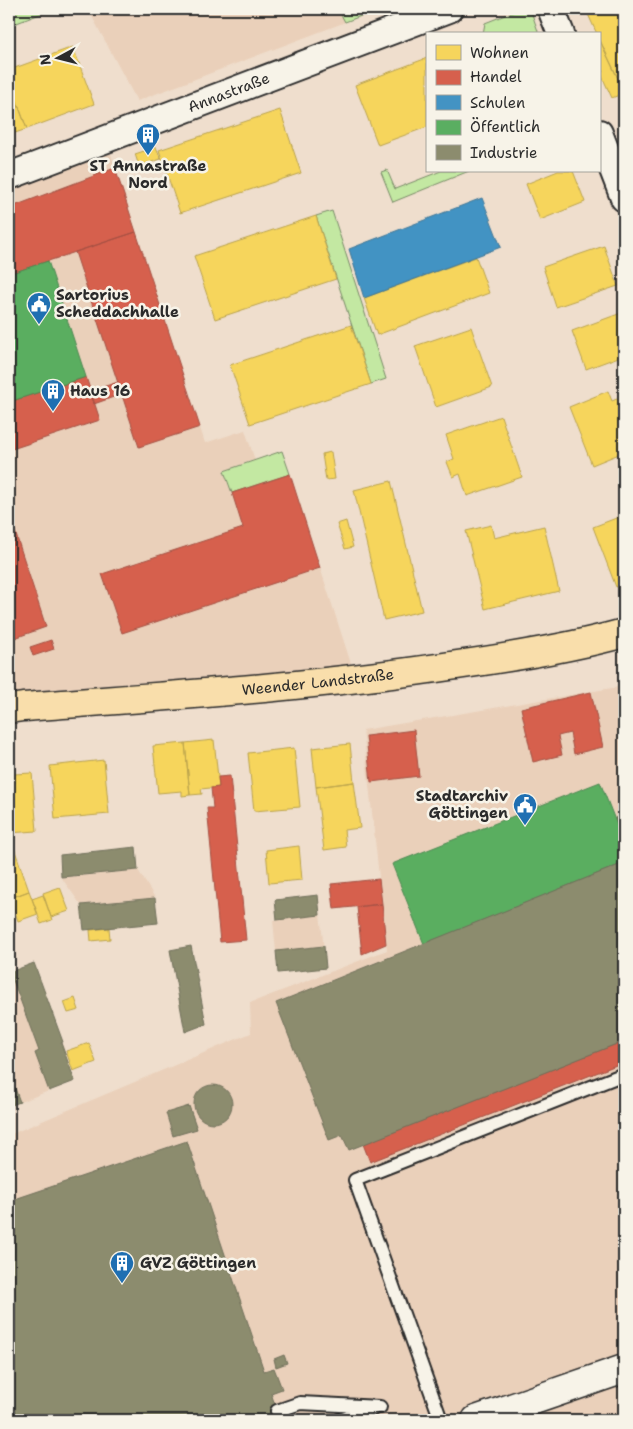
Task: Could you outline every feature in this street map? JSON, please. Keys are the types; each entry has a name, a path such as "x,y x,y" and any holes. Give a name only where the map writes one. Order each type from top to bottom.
{"main road":[{"name":"Weender Landstraße","path":"9,709 298,685 391,675 491,660 624,633"}],"street":[{"name":"Annastraße","path":"9,176 449,9"},
{"path":"551,9 560,32"},
{"path":"600,136 624,198"},
{"path":"476,1420 624,1369"}],"lane":[{"path":"441,1420 355,1180 624,1074"},
{"path":"277,1411 300,1403 380,1407 340,1420"}],"shaded area":[{"path":"88,9 380,9 137,101"},
{"path":"108,145 205,443 245,430 255,460 224,471 232,493 290,474 354,673 9,702 9,183"},
{"path":"624,686 624,1420 9,1420 9,1135 251,1033 250,1003 387,950 363,730"},
{"path":"138,870 155,898 81,905 61,877"},
{"path":"318,895 326,968 278,973 273,920 277,920 275,900"},
{"path":"34,963 75,1081 20,1102 9,1072 9,973"}],"green space":[{"path":"9,9 53,9 9,26"},
{"path":"338,9 380,9 345,22"},
{"path":"518,10 532,14 538,32 483,32 485,23"},
{"path":"387,170 395,189 438,172 467,172 393,202 381,172"},
{"path":"332,211 386,379 371,384 316,216"},
{"path":"282,451 290,474 232,493 224,471"}],"building: Wohnen":[{"path":"588,9 624,9 624,91 600,40 600,32 596,32 587,12"},
{"path":"600,41 624,93 612,98 600,72 603,71 600,65"},
{"path":"73,47 94,104 27,129 9,80 9,70"},
{"path":"426,58 426,127 378,145 355,85"},
{"path":"9,80 27,129 9,135"},
{"path":"280,110 301,173 180,213 159,150"},
{"name":"ST Annastraße Nord","path":"156,147 161,159 139,166 135,154"},
{"path":"556,172 573,172 585,202 540,220 526,184"},
{"path":"316,216 336,279 215,319 194,256"},
{"path":"604,246 618,286 556,307 543,267"},
{"path":"476,257 489,293 377,335 364,298"},
{"path":"624,312 624,355 586,369 572,331"},
{"path":"351,325 371,384 250,424 230,365"},
{"path":"471,327 492,387 436,407 415,346"},
{"path":"608,391 612,401 624,396 624,452 592,465 569,407"},
{"path":"501,416 522,477 467,496 460,474 453,477 447,462 454,459 446,435"},
{"path":"331,452 335,479 326,480 322,454"},
{"path":"391,481 422,611 384,620 354,490"},
{"path":"624,515 624,584 616,587 593,527"},
{"path":"346,521 353,547 345,549 337,524"},
{"path":"491,525 494,538 544,526 559,591 485,609 466,531"},
{"path":"214,740 219,787 201,789 202,794 190,795 185,743"},
{"path":"185,743 190,795 182,796 182,791 158,793 153,746"},
{"path":"350,744 354,782 316,787 312,748"},
{"path":"294,748 300,807 254,811 248,753"},
{"path":"104,760 109,814 55,819 50,766"},
{"path":"32,773 37,831 9,833 9,783 15,783 14,774"},
{"path":"354,782 360,828 344,830 346,847 324,850 316,787"},
{"path":"299,846 302,880 269,883 266,850"},
{"path":"14,848 29,891 10,898 9,849"},
{"path":"60,887 69,911 51,917 43,893"},
{"path":"29,891 38,914 18,921 10,898"},
{"path":"43,895 52,920 41,924 32,899"},
{"path":"109,928 110,939 91,941 90,930"},
{"path":"75,998 79,1010 68,1013 64,1002"},
{"path":"89,1043 96,1062 73,1071 66,1051"}],"building: Handel":[{"path":"115,168 136,232 9,274 9,208"},
{"path":"136,232 200,427 139,447 75,252"},
{"name":"Haus 16","path":"86,377 100,420 9,450 9,402"},
{"path":"118,382 122,394 94,404 90,391"},
{"path":"290,474 320,568 122,633 102,574 243,528 232,493"},
{"path":"9,513 46,627 9,640"},
{"path":"51,640 54,649 33,656 30,647"},
{"path":"591,692 603,747 574,754 570,733 558,736 562,755 533,762 521,708"},
{"path":"414,730 419,776 371,782 366,736"},
{"path":"230,776 246,940 220,942 207,808 213,808 211,788 219,787 218,777"},
{"path":"379,879 382,904 334,909 331,884"},
{"path":"382,904 386,944 362,954 357,907"},
{"path":"624,1041 624,1062 370,1162 363,1144"}],"building: Schulen":[{"path":"482,198 501,247 364,298 349,249"}],"building: Öffentlich":[{"name":"Sartorius Scheddachhalle","path":"48,261 86,377 9,402 9,274"},
{"path":"600,782 624,843 624,863 424,944 392,864"}],"building: Industrie":[{"path":"624,815 624,843 615,818"},
{"path":"136,847 138,870 61,877 60,855"},
{"path":"624,863 624,1041 349,1150 342,1135 329,1140 276,1003"},
{"path":"318,895 320,915 277,920 275,900"},
{"path":"155,898 158,923 84,930 81,905"},
{"path":"191,946 206,1024 185,1032 170,950"},
{"path":"324,946 326,968 278,973 276,951"},
{"path":"34,963 75,1081 49,1091 35,1053 39,1051 10,972"},
{"path":"9,1072 20,1102 9,1106"},
{"path":"213,1085 227,1090 232,1104 227,1118 213,1123 199,1118 194,1104 199,1090"},
{"path":"189,1106 197,1129 173,1136 166,1113"},
{"name":"GVZ Göttingen","path":"187,1141 264,1371 274,1368 282,1389 271,1393 280,1420 9,1420 9,1201"},
{"path":"284,1355 287,1363 276,1367 274,1359"}],"place":[{"name":"ST Annastraße Nord","path":"148,156"},
{"name":"Sartorius Scheddachhalle","path":"39,325"},
{"name":"Haus 16","path":"53,412"},
{"name":"Stadtarchiv Göttingen","path":"525,826"},
{"name":"GVZ Göttingen","path":"122,1284"}]}
